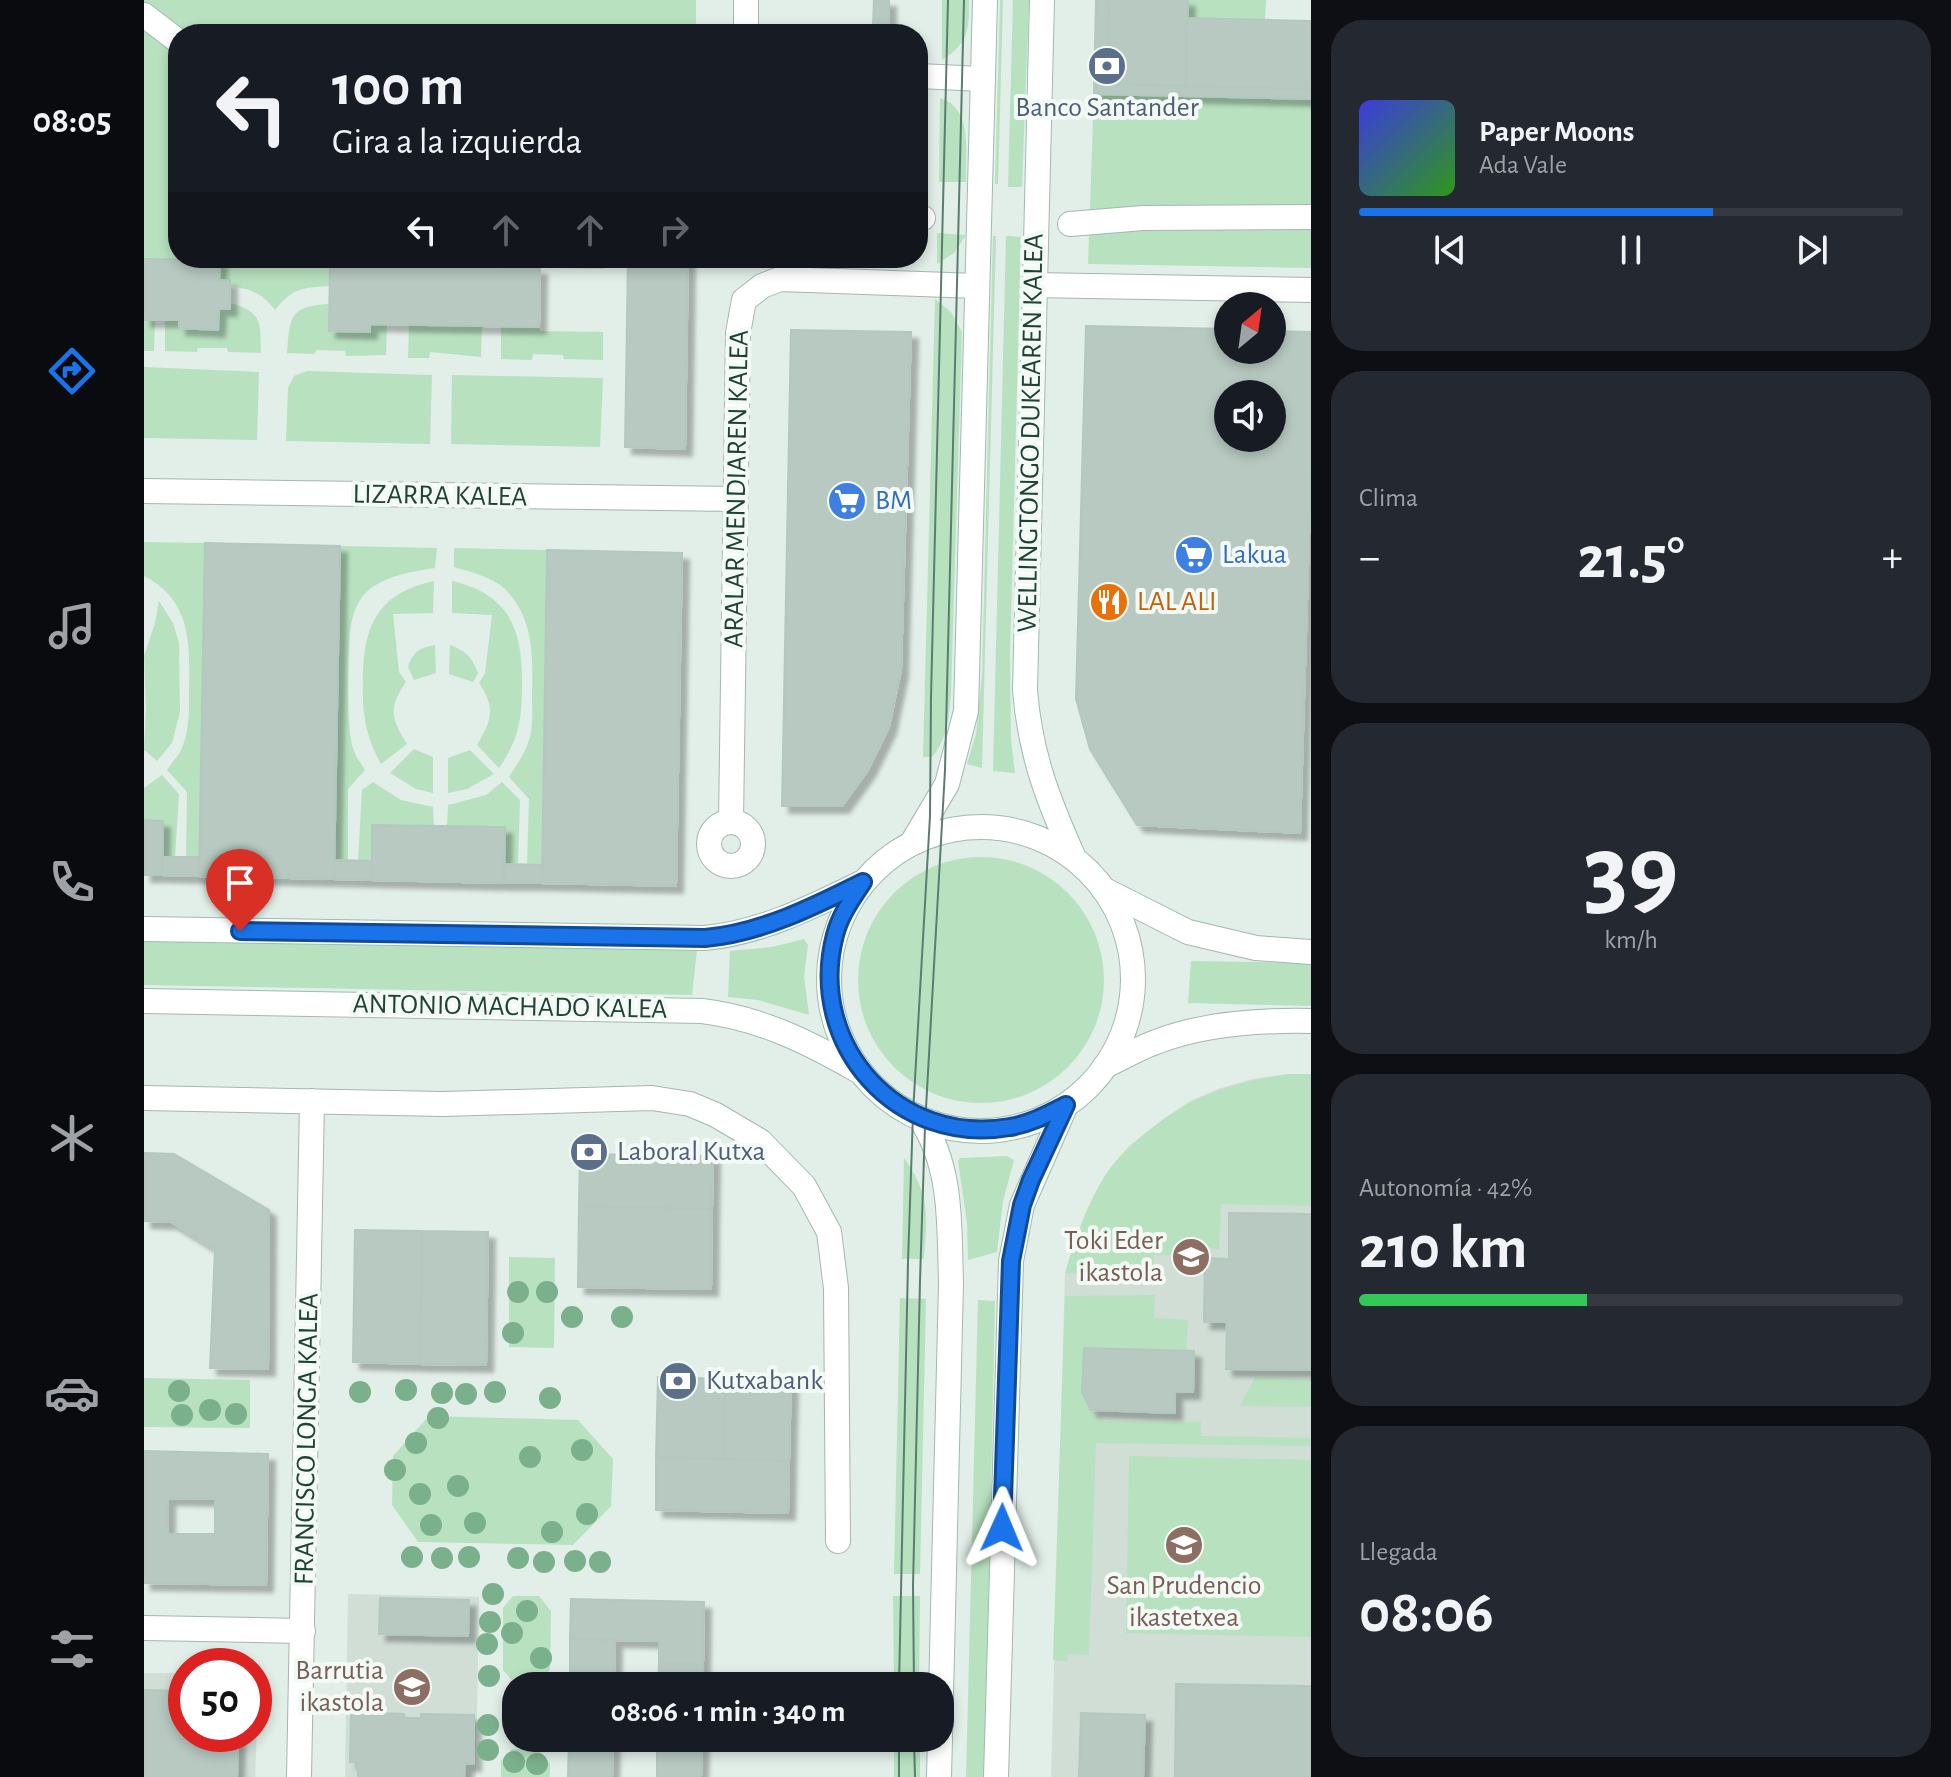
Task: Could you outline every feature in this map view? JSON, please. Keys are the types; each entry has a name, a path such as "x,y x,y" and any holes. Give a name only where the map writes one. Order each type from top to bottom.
{"main road":[{"path":"746,0 746,24"},
{"name":"WELLINGTONGO DUKEAREN KALEA","path":"912,843 947,784 966,711 985,0"},
{"name":"WELLINGTONGO DUKEAREN KALEA","path":"1042,0 1025,690 1032,750 1074,858"},
{"path":"144,15 168,33"},
{"path":"928,76 983,79"},
{"path":"1070,224 1143,218 1311,217"},
{"name":"ARALAR MENDIAREN KALEA","path":"731,822 738,333 744,300 762,286 780,279 977,286"},
{"path":"1034,285 1311,290"},
{"name":"LIZARRA KALEA","path":"144,491 736,499"},
{"path":"988,827 1011,830 1033,836 1074,858 1103,889 1117,912 1127,937 1132,963 1133,991 1128,1017 1119,1043 1105,1066 1066,1105 1012,1127 983,1131 954,1128 920,1118 886,1096 863,1074 846,1049 835,1021 829,992 835,933 847,906 863,882 886,860 912,843 942,832 988,827"},
{"path":"144,929 705,938 766,925 863,882"},
{"path":"1103,889 1188,932 1256,948 1311,952"},
{"name":"ANTONIO MACHADO KALEA","path":"144,1001 702,1011 765,1025 806,1042 863,1074"},
{"path":"1105,1066 1155,1042 1184,1034 1242,1023 1311,1021"},
{"path":"144,1098 443,1104 652,1098 690,1104 716,1115 760,1141 804,1186 829,1232 836,1288 838,1541"},
{"name":"FRANCISCO LONGA KALEA","path":"299,1777 312,1101"},
{"path":"996,1777 1011,1261 1022,1205 1066,1105"},
{"path":"920,1118 935,1143 944,1169 950,1215 951,1314 942,1672"},
{"path":"144,1628 303,1631"},
{"path":"939,1777 940,1752"}],"shaded area":[{"path":"1311,1074 1311,1777 1051,1777 1065,1273 1075,1240 1105,1175 1129,1146 1190,1101 1252,1079"},
{"name":"Barrutia ikastola","path":"348,1594 479,1597 476,1777 345,1777"},
{"name":"Barrutia ikastola","path":"144,1673 168,1673 168,1752 256,1752 255,1777 144,1777"}],"green space":[{"path":"144,0 696,0 696,24 168,24 168,259 144,259"},
{"path":"942,0 969,0 969,20 966,35 958,48 942,60"},
{"path":"1000,0 1003,0 998,184 995,184"},
{"path":"1013,0 1029,0 1022,187 1008,187"},
{"path":"1188,0 1266,0 1265,20 1187,18"},
{"path":"1094,94 1311,99 1311,268 1088,264"},
{"path":"940,98 951,103 963,122 966,182 939,182"},
{"path":"937,233 966,235 954,253 937,264"},
{"path":"993,236 996,236 982,768 967,764 976,734 982,674"},
{"path":"1006,236 1021,237 1010,655 1011,739 1015,773 993,771"},
{"path":"219,268 330,268 329,286 298,290 275,310 256,293 230,286 230,280 219,280"},
{"path":"935,299 951,312 962,332 951,694 941,743 932,757 923,757"},
{"path":"230,303 249,310 258,320 261,353 228,352 227,348 198,348 197,352 165,351 165,320 179,320 179,328 218,330 219,309"},
{"path":"329,304 329,331 369,332 370,324 387,324 386,355 346,356 345,351 317,350 314,354 287,353 294,316 306,307"},
{"path":"144,320 155,320 154,351 144,351"},
{"path":"409,325 482,326 481,357 430,352 429,358 408,358"},
{"path":"501,327 603,332 603,360 533,354 532,360 501,359"},
{"path":"144,367 259,372 257,440 144,438"},
{"path":"307,371 432,375 430,444 286,441 288,388 294,376"},
{"path":"452,375 603,378 600,447 451,444"},
{"path":"144,542 205,543 199,857 186,857 187,792 167,770 181,750 187,728 188,639 179,610 171,597 144,576"},
{"path":"340,546 437,548 435,568 396,576 377,584 362,597 352,618 349,725 354,751 365,770 348,789 348,860 334,860"},
{"path":"454,548 547,550 542,865 527,864 529,799 509,777 525,750 532,727 532,666 527,625 515,600 500,585 454,567"},
{"path":"434,581 433,613 393,614 399,672 406,682 396,699 394,713 407,744 381,764 368,734 363,703 364,662 370,629 386,604 399,594"},
{"path":"452,581 471,587 499,604 515,629 519,644 522,681 520,716 516,737 499,768 477,745 490,714 488,700 479,683 485,673 492,615 452,613"},
{"path":"159,601 173,623 179,643 180,712 172,743 157,761 144,750 144,656"},
{"path":"435,645 436,673 414,680 408,667 412,657 421,649"},
{"path":"450,645 468,655 473,663 478,673 473,682 449,674"},
{"path":"414,749 433,757 433,793 416,789 390,773"},
{"path":"470,750 494,774 467,789 448,793 448,758"},
{"path":"162,775 179,794 175,857 162,857 163,821 144,820 144,788"},
{"path":"373,782 401,800 433,807 434,826 372,825 372,861 358,861 362,790"},
{"path":"502,782 520,800 518,864 504,864 505,827 447,826 448,805 486,795"},
{"path":"981,857 1005,859 1028,866 1068,893 1095,933 1102,956 1102,1004 1095,1027 1068,1067 1028,1094 1005,1101 981,1103 957,1101 934,1094 894,1067 867,1027 860,1004 858,980 860,956 867,933 894,893 934,866 957,859"},
{"path":"804,939 808,945 804,976 809,1015 758,1000 728,997 730,951 772,947"},
{"path":"144,941 697,950 692,995 144,985"},
{"path":"1191,961 1311,963 1311,1006 1188,1003"},
{"path":"1289,1074 1311,1074 1311,1206 1221,1204 1219,1249 1192,1248 1192,1256 1154,1255 1154,1276 1065,1273 1098,1187 1114,1163 1136,1141 1197,1099 1231,1086"},
{"path":"1007,1156 1014,1160 1003,1201 997,1252 968,1260 967,1223 958,1161 960,1158"},
{"path":"904,1158 923,1195 926,1230 924,1259 902,1259"},
{"path":"509,1257 555,1258 554,1348 509,1347"},
{"path":"1155,1295 1154,1318 1188,1320 1186,1352 1084,1348 1082,1392 1091,1410 1105,1421 1201,1422 1201,1436 1311,1438 1311,1446 1096,1443 1089,1655 1068,1654 1067,1661 1053,1660 1065,1296"},
{"path":"900,1298 926,1299 920,1574 894,1574"},
{"path":"978,1300 995,1301 985,1777 966,1777"},
{"path":"1255,1377 1311,1379 1311,1407 1240,1406"},
{"path":"144,1378 250,1380 250,1428 144,1427"},
{"path":"429,1416 578,1420 613,1459 611,1506 573,1545 418,1542 392,1505 393,1456"},
{"path":"1129,1456 1311,1460 1311,1637 1126,1633"},
{"path":"513,1596 539,1596 551,1611 548,1672 503,1670 503,1608"},
{"path":"893,1596 920,1596 919,1672 894,1672"},
{"path":"509,1752 540,1752 550,1764 550,1777 501,1777 501,1761"},
{"path":"894,1752 920,1752 920,1777 894,1777"}],"building":[{"path":"874,0 889,0 889,24 873,24"},
{"path":"1096,0 1109,0 1107,84 1311,89 1311,99 1094,94"},
{"path":"1109,0 1188,0 1186,86 1107,84"},
{"path":"1187,18 1311,21 1311,89 1186,86"},
{"path":"144,259 168,259 168,268 220,268 219,280 230,280 230,309 219,309 218,330 179,328 179,320 144,320"},
{"path":"330,268 540,268 539,327 370,324 370,332 329,331"},
{"path":"628,268 688,268 685,449 625,447"},
{"name":"Lakua","path":"1086,326 1214,329 1214,364 1286,364 1286,331 1311,332 1311,468 1300,833 1137,825 1090,749 1076,699"},
{"name":"BM","path":"791,330 911,332 901,670 889,727 868,770 842,806 782,806"},
{"path":"205,543 340,546 334,879 199,876"},
{"path":"547,550 682,553 676,886 542,883"},
{"path":"144,820 163,821 162,875 144,875"},
{"path":"372,825 505,827 504,883 372,880"},
{"path":"162,857 199,857 199,876 162,875"},
{"path":"334,860 372,861 372,880 334,879"},
{"path":"504,864 542,865 542,883 504,883"},
{"path":"144,1153 174,1154 269,1210 268,1369 210,1368 215,1249 171,1222 144,1221"},
{"path":"580,1154 713,1156 712,1209 579,1206"},
{"path":"579,1206 712,1209 711,1289 578,1287"},
{"path":"1229,1213 1311,1214 1311,1370 1226,1369 1227,1322 1204,1322 1205,1258 1229,1259"},
{"path":"355,1230 422,1231 420,1364 353,1362"},
{"path":"422,1231 488,1232 486,1365 420,1364"},
{"path":"1084,1348 1194,1351 1193,1392 1175,1392 1175,1413 1091,1410 1082,1392"},
{"path":"658,1377 725,1379 724,1459 656,1457"},
{"path":"725,1379 791,1380 789,1461 724,1459"},
{"path":"144,1451 268,1454 266,1585 144,1583","holes":["168,1498 215,1499 215,1534 168,1534"]},
{"path":"656,1457 789,1461 788,1513 656,1510"},
{"path":"380,1598 469,1600 468,1636 379,1634"},
{"path":"571,1599 704,1602 703,1664 659,1663 659,1641 570,1639"},
{"path":"570,1639 615,1640 614,1672 570,1672"},
{"path":"659,1663 703,1664 703,1672 659,1672"},
{"path":"1176,1684 1311,1686 1311,1777 1175,1777"},
{"path":"144,1690 168,1691 168,1752 238,1752 237,1777 144,1777"},
{"path":"351,1712 404,1714 404,1718 421,1718 421,1714 474,1715 474,1764 465,1764 464,1777 358,1777 358,1762 350,1762"},
{"path":"1081,1713 1145,1715 1143,1777 1079,1777"},
{"path":"569,1752 613,1752 612,1777 568,1777"},
{"path":"657,1752 702,1752 701,1777 657,1777"}],"tram line":[{"path":"899,1672 913,1114 930,816 948,0"},
{"path":"914,1672 920,1281 925,1126 945,770 964,0"},
{"path":"899,1752 899,1777"},
{"path":"914,1752 915,1777"}],"place":[{"name":"Banco Santander","path":"1107,66"},
{"name":"BM","path":"847,501"},
{"name":"Lakua","path":"1194,555"},
{"name":"LAL ALI","path":"1109,602"},
{"name":"Laboral Kutxa","path":"589,1152"},
{"name":"Toki Eder ikastola","path":"1191,1257"},
{"name":"Kutxabank","path":"678,1381"},
{"name":"San Prudencio ikastetxea","path":"1184,1545"},
{"name":"Barrutia ikastola","path":"412,1687"}],"route":[{"path":"240,931 705,938 766,925 863,882 847,906 835,933 829,992 835,1021 846,1049 863,1074 886,1096 913,1114 954,1128 983,1131 1012,1127 1066,1105 1022,1205 1011,1261 1002,1528"}]}
